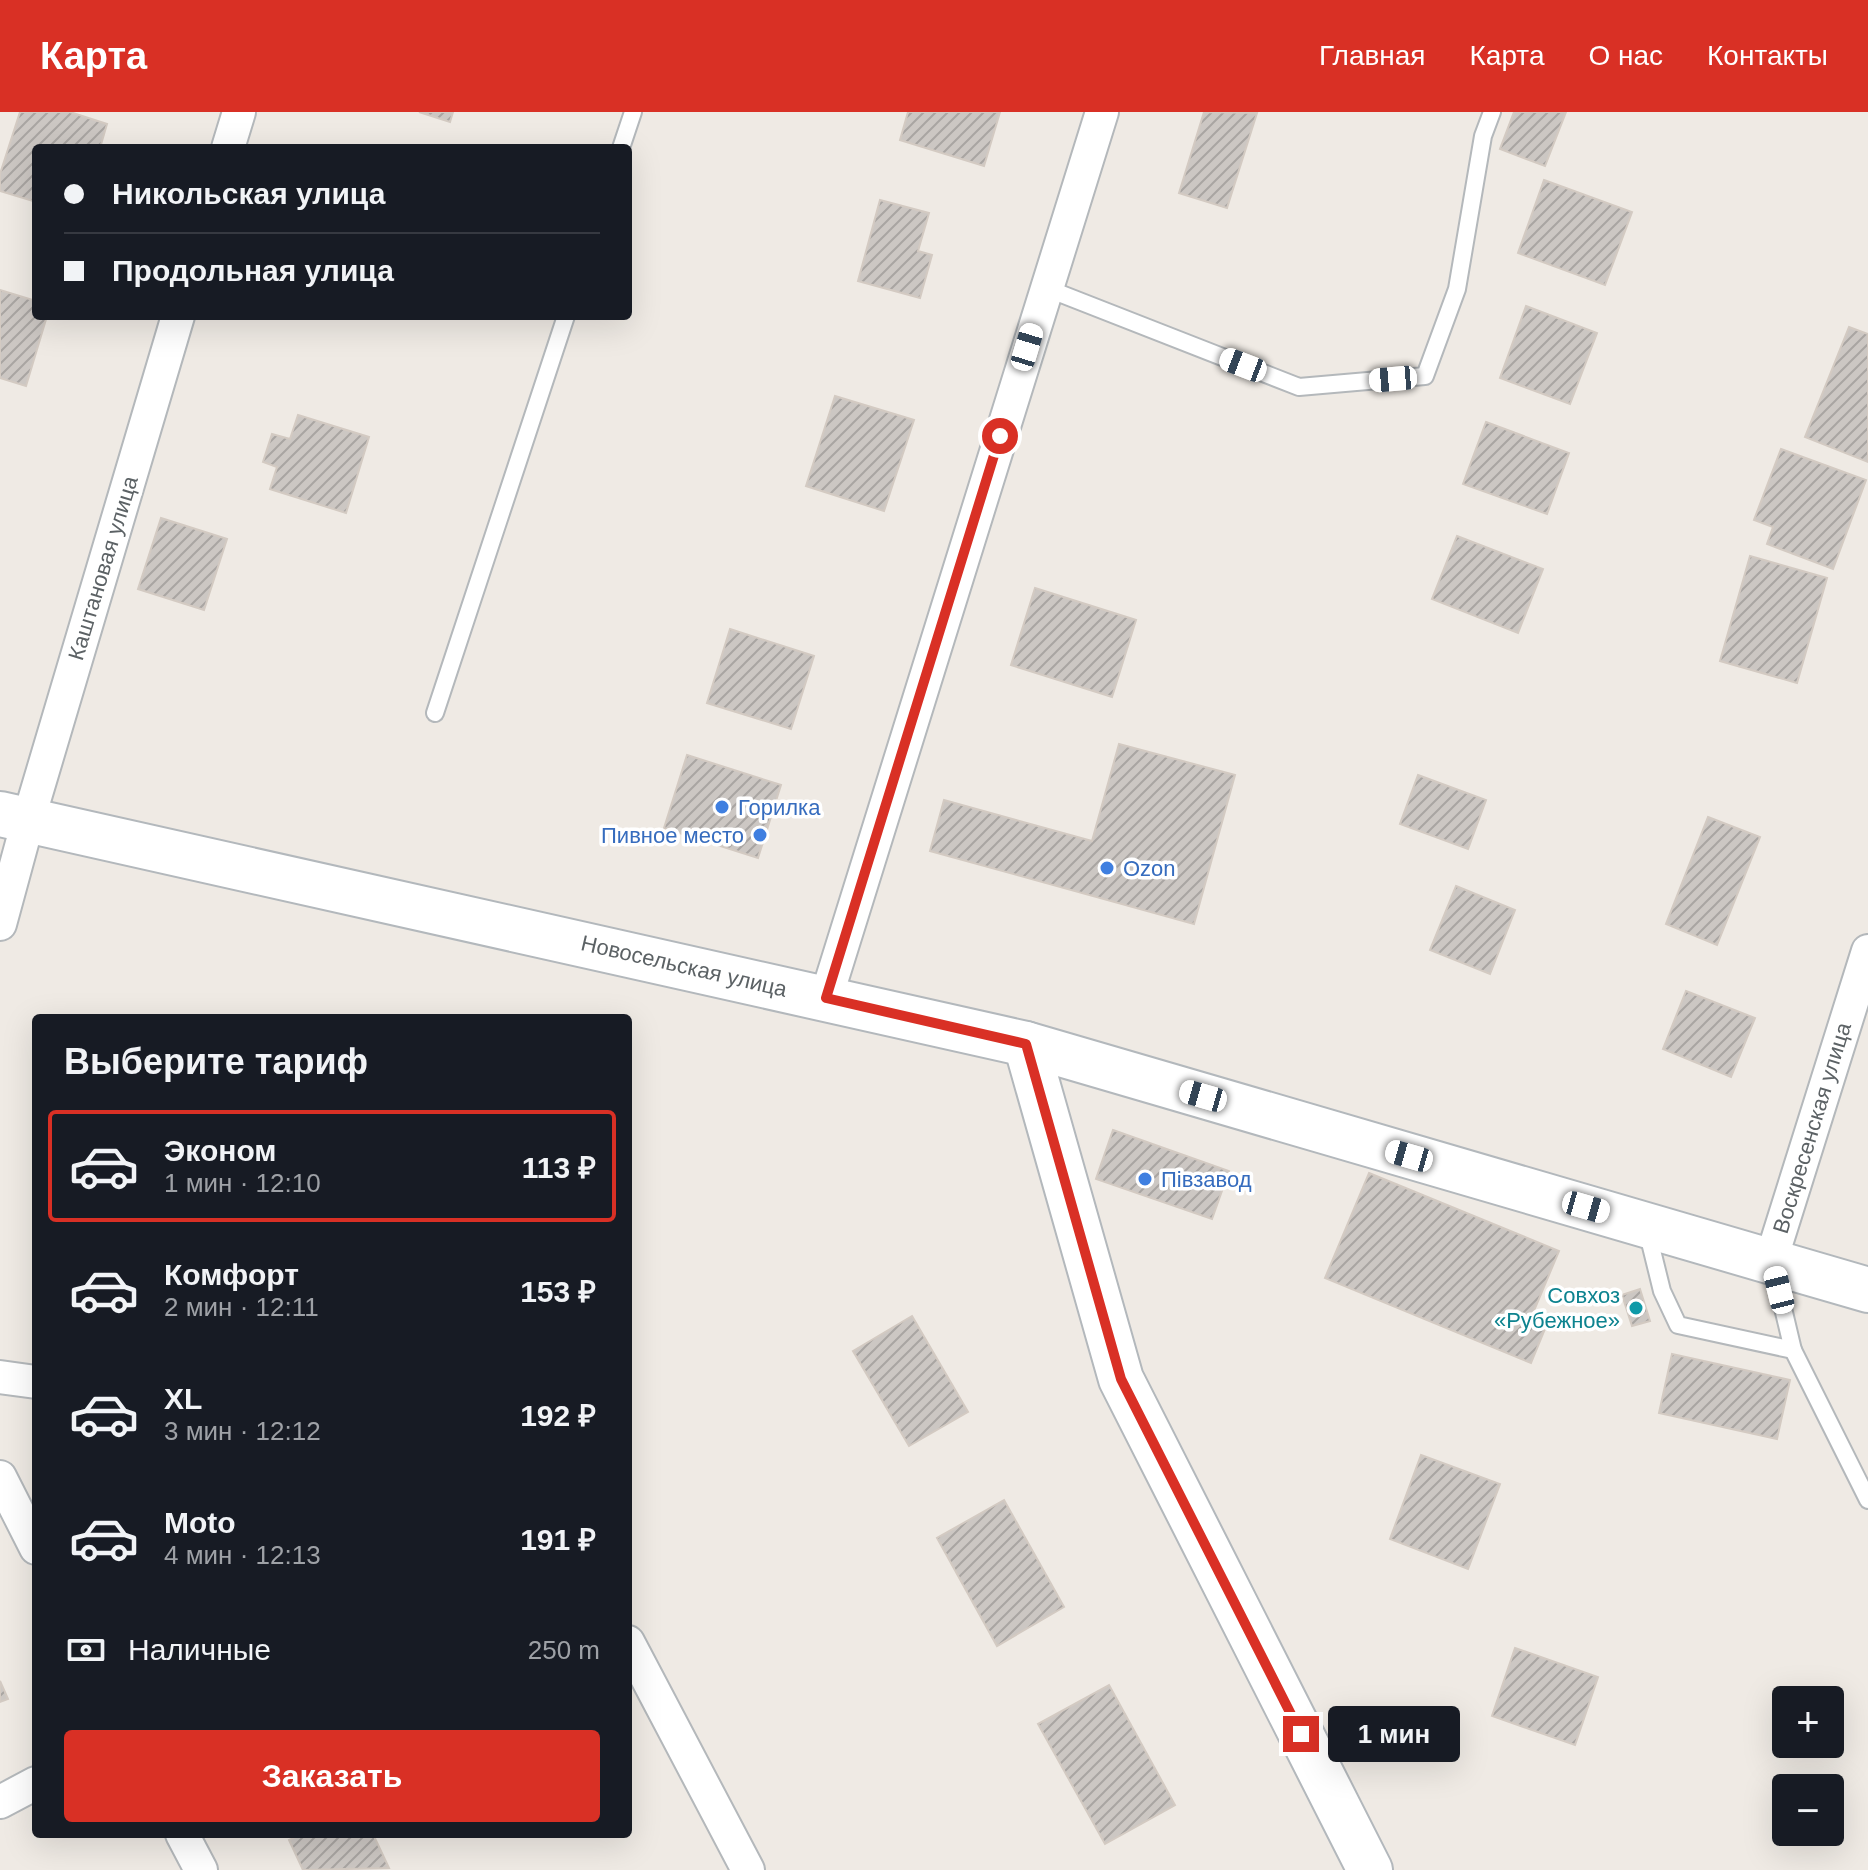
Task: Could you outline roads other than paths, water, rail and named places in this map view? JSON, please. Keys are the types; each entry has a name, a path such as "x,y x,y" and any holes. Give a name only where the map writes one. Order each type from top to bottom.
{"street":[{"path":"229,144 239,112"},
{"path":"826,998 1102,112"},
{"name":"Каштановая улица","path":"0,924 14,817 177,320"},
{"name":"Новосельская улица","path":"14,817 1026,1044 1868,1290"},
{"name":"Воскресенская улица","path":"1771,1260 1868,951"},
{"path":"1026,1044 1121,1379 1370,1870"},
{"path":"0,1377 32,1381"},
{"path":"0,1477 32,1540"},
{"path":"632,1650 748,1870"},
{"path":"0,1802 32,1785"},
{"path":"184,1838 201,1870"}],"lane":[{"path":"622,144 633,112"},
{"path":"1046,288 1299,387 1425,376 1457,289 1483,136 1492,112"},
{"path":"435,713 565,320"},
{"path":"1645,1224 1662,1291 1678,1325 1793,1350"},
{"path":"1771,1260 1793,1350 1868,1500"}],"place":[{"name":"Горилка","path":"722,807"},
{"name":"Пивное место","path":"760,835"},
{"name":"Ozon","path":"1107,868"},
{"name":"Пiвзавод","path":"1145,1179"},
{"name":"Совхоз «Рубежное»","path":"1636,1308"}]}
